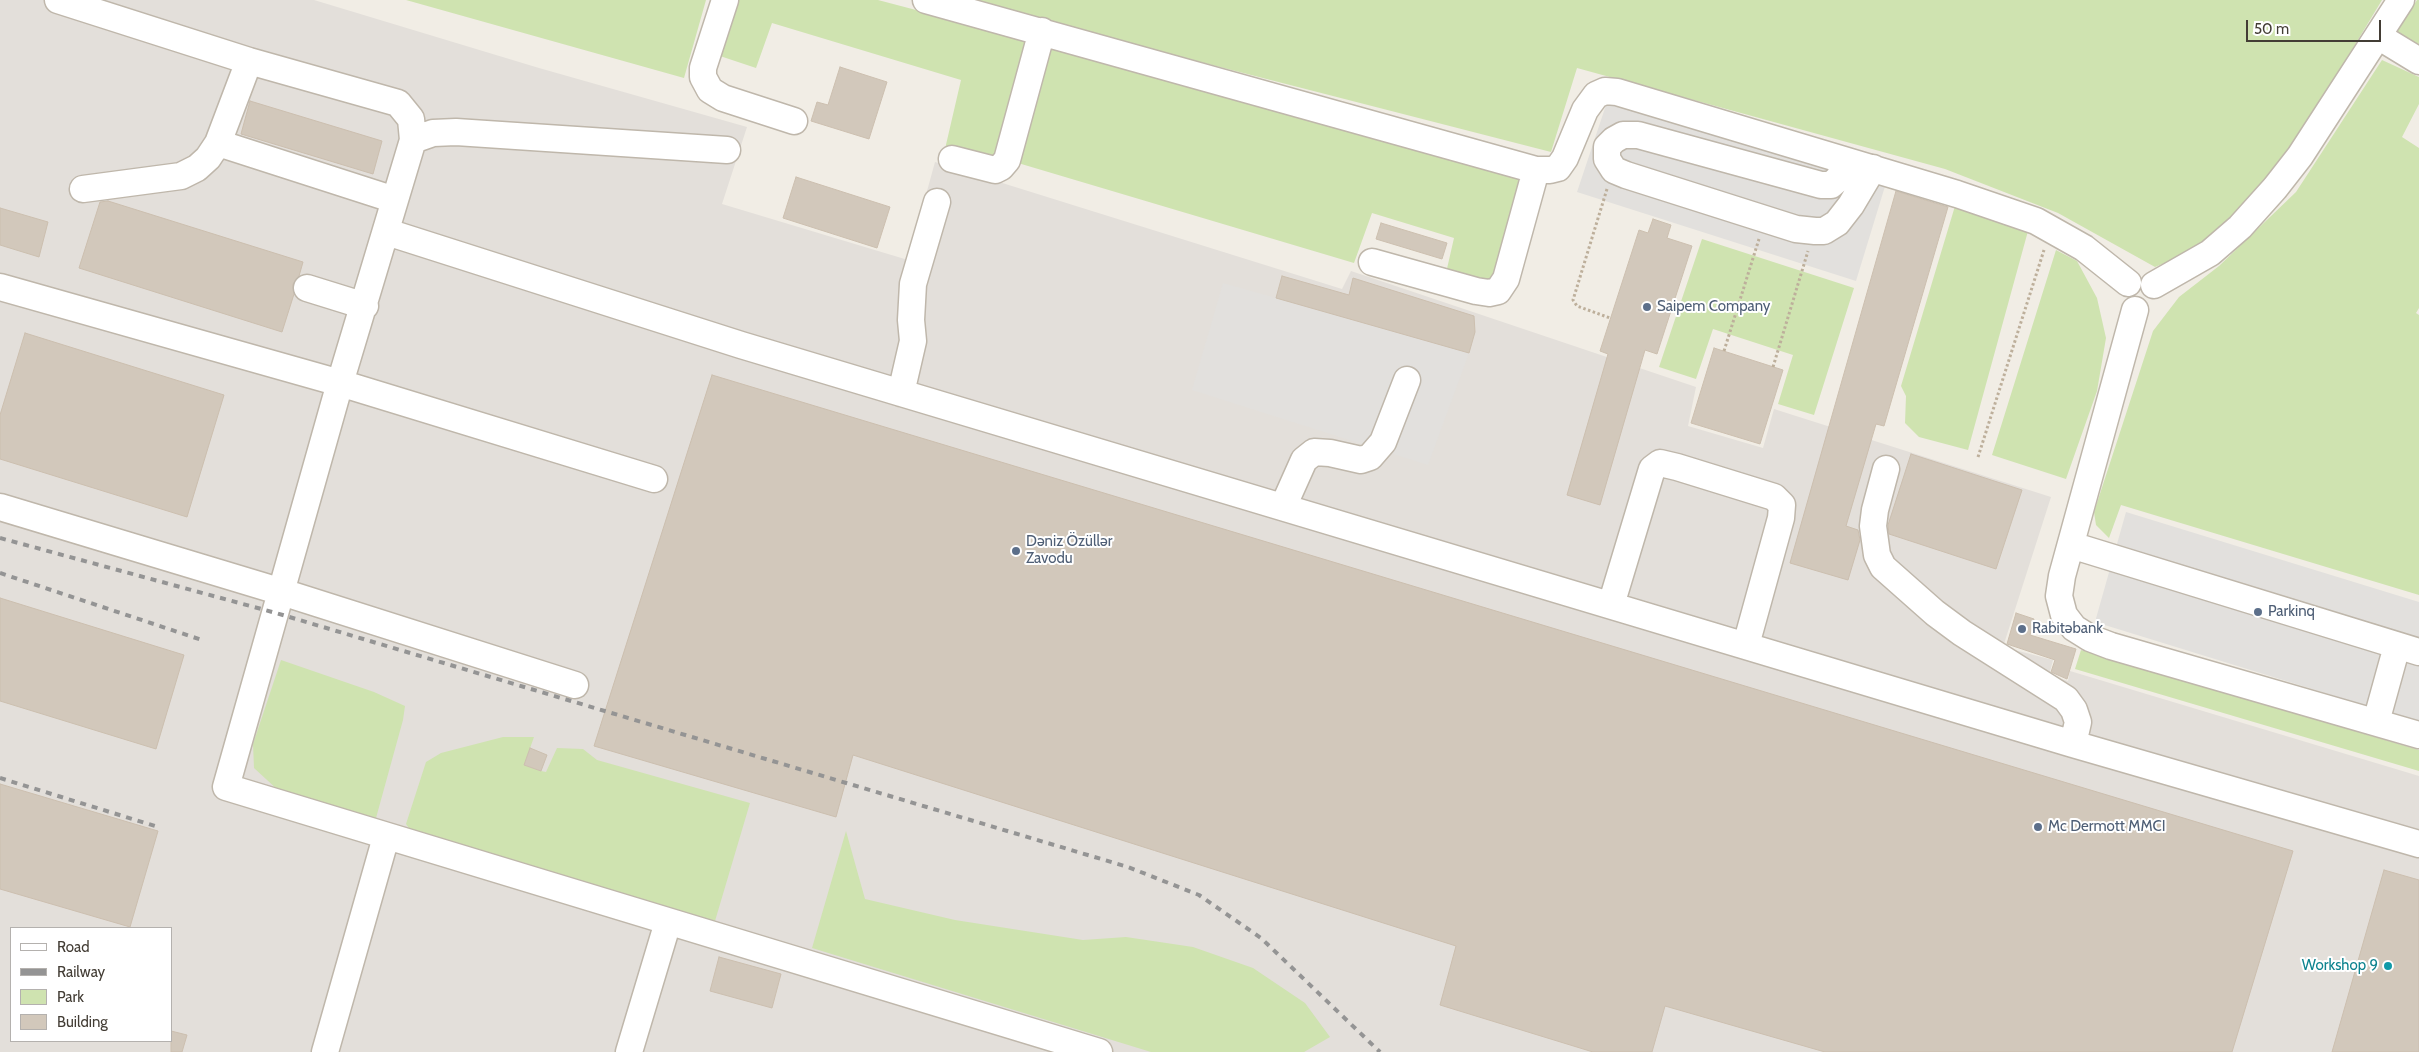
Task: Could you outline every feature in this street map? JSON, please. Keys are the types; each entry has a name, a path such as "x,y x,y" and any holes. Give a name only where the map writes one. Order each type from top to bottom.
{"street":[{"path":"58,0 249,60 398,103 411,119 413,140 365,306 340,383 226,787 1086,1050"},
{"path":"725,0 703,68 703,77 710,90 723,98 794,121"},
{"path":"926,0 1536,170 1558,168 1565,158 1585,110 1596,95 1605,91 1617,92 1957,194 2051,228 2084,248 2128,284"},
{"path":"2154,285 2210,253 2240,227 2276,188 2300,156 2401,0"},
{"path":"952,159 995,170 1001,167 1007,160 1042,31"},
{"path":"2378,36 2419,61"},
{"path":"83,189 181,176 197,168 208,158 218,143 249,60"},
{"path":"413,140 433,133 456,132 727,150"},
{"path":"1846,161 1839,178 1831,185 1821,185 1638,135 1623,135 1607,147 1607,159 1614,170 1796,229 1814,231 1824,231 1837,222 1851,205 1873,168"},
{"path":"218,143 395,200"},
{"path":"1372,262 1476,291 1489,293 1498,291 1506,279 1536,170"},
{"path":"902,393 913,341 913,284 937,202"},
{"path":"387,232 741,345 2073,744 2419,844"},
{"path":"2141,278 2148,280 2154,285 2156,291 2154,304 2142,311 2135,310 2125,302 2124,296 2128,284 2141,278"},
{"path":"0,287 340,383 654,479"},
{"path":"307,288 365,306"},
{"path":"2135,310 2062,576 2059,596 2064,615 2074,628 2090,638 2111,646 2419,735"},
{"path":"1283,507 1304,460 1314,452 1330,453 1361,460 1370,457 1383,442 1407,380"},
{"path":"1611,605 1652,469 1660,463 1677,467 1774,497 1782,505 1781,518 1746,645"},
{"path":"1886,469 1875,510 1873,526 1874,541 1883,567 1935,614 2066,699 2074,710 2078,722 2073,744"},
{"path":"0,507 282,592 575,686"},
{"path":"2071,545 2408,649 2376,722"},
{"path":"325,1052 386,837"},
{"path":"629,1052 668,922"}],"path":[{"path":"1610,318 1577,306 1573,300 1602,200 1614,170"},
{"path":"1724,352 1765,219"},
{"path":"1978,457 2051,228"},
{"path":"1773,367 1814,231"}],"shaded area":[{"name":"Dəniz Özüllər Zavodu","path":"0,0 314,0 539,68 747,127 722,204 908,260 935,162 1342,289 1351,271 1696,387 1688,426 1763,448 1774,409 2051,497 2003,647 2053,660 2049,675 2068,681 2070,671 2419,776 2419,1052 0,1052"},
{"path":"1615,102 1886,183 1856,281 1577,192 1606,105"},
{"path":"1223,283 1469,353 1428,465 1192,390"},
{"name":"Parkinq","path":"2126,512 2419,602 2419,722 2095,622"}],"green space":[{"path":"406,0 706,0 684,78"},
{"path":"737,0 878,0 1030,40 999,163 945,149 961,80 772,23 756,68 720,56"},
{"path":"959,0 2382,0 2298,139 2249,205 2203,247 2155,267 2058,213 1945,169 1577,68 1551,152"},
{"path":"2417,0 2419,0 2419,47 2396,33"},
{"path":"1051,49 1523,179 1490,287 1446,273 1454,238 1372,213 1354,263 1018,163"},
{"path":"2382,60 2419,77 2419,104 2402,137 2419,148 2419,308 2416,313 2419,315 2419,595 2121,505 2109,538 2096,525 2094,512 2153,331 2179,297 2219,266 2296,192"},
{"path":"1955,206 2028,231 1968,450 1919,437 1905,423 1906,396 1901,386"},
{"path":"1702,239 1854,288 1814,415 1778,404 1793,355 1713,329 1696,379 1659,367"},
{"path":"2056,250 2077,261 2097,298 2106,338 2097,391 2066,479 1992,455"},
{"path":"2081,650 2419,750 2419,771 2075,669"},
{"path":"281,660 374,692 405,706 403,720 376,818 279,791 254,768 253,744"},
{"path":"503,737 534,737 524,765 541,771 546,772 557,748 583,749 597,760 750,803 715,921 411,831 406,824 426,762 441,753"},
{"path":"846,831 865,899 955,920 1083,940 1126,937 1193,947 1253,968 1305,1003 1330,1037 1304,1052 1151,1052 812,948"}],"building":[{"path":"840,67 887,82 869,139 811,121 817,102 828,105"},
{"path":"250,101 382,141 373,174 241,134"},
{"path":"796,177 890,207 877,248 783,218"},
{"path":"1896,191 1948,207 1884,426 1876,424 1846,526 1858,530 1860,540 1848,580 1790,563"},
{"path":"108,201 303,262 299,276 293,284 294,294 282,332 79,268 100,202"},
{"path":"0,208 48,222 39,257 0,245"},
{"path":"1653,219 1671,225 1667,238 1692,246 1657,354 1645,350 1600,505 1567,495 1608,354 1600,351 1639,230 1648,233"},
{"path":"1381,223 1447,243 1442,259 1376,239"},
{"path":"1282,276 1349,295 1353,278 1474,316 1475,332 1469,353 1276,298"},
{"path":"25,333 224,395 187,517 0,459 0,415"},
{"path":"1714,348 1783,370 1760,444 1691,423"},
{"path":"712,375 2293,851 2232,1052 1825,1052 1665,1006 1652,1052 1593,1052 1440,1005 1456,946 853,755 836,817 594,746"},
{"path":"1911,454 2022,490 1996,569 1889,534 1888,525"},
{"path":"0,598 184,655 156,749 0,701"},
{"path":"2016,613 2034,619 2030,635 2076,649 2067,679 2051,672 2055,660 2007,644"},
{"path":"530,748 547,755 541,771 524,765"},
{"path":"0,784 158,831 130,927 0,889"},
{"name":"Workshop 9","path":"2384,870 2419,880 2419,1052 2332,1052"},
{"path":"719,957 781,974 772,1008 710,991"},
{"path":"172,1031 187,1035 182,1052 171,1052"}],"railway":[{"path":"0,538 276,613 1128,867 1199,895 1261,938 1380,1052"},
{"path":"0,573 205,641"},
{"path":"0,778 155,826"}],"place":[{"name":"Saipem Company","path":"1647,307"},
{"name":"Dəniz Özüllər Zavodu","path":"1016,551"},
{"name":"Parkinq","path":"2258,612"},
{"name":"Rabitəbank","path":"2022,629"},
{"name":"Mc Dermott MMCI","path":"2038,827"},
{"name":"Workshop 9","path":"2388,966"}]}
